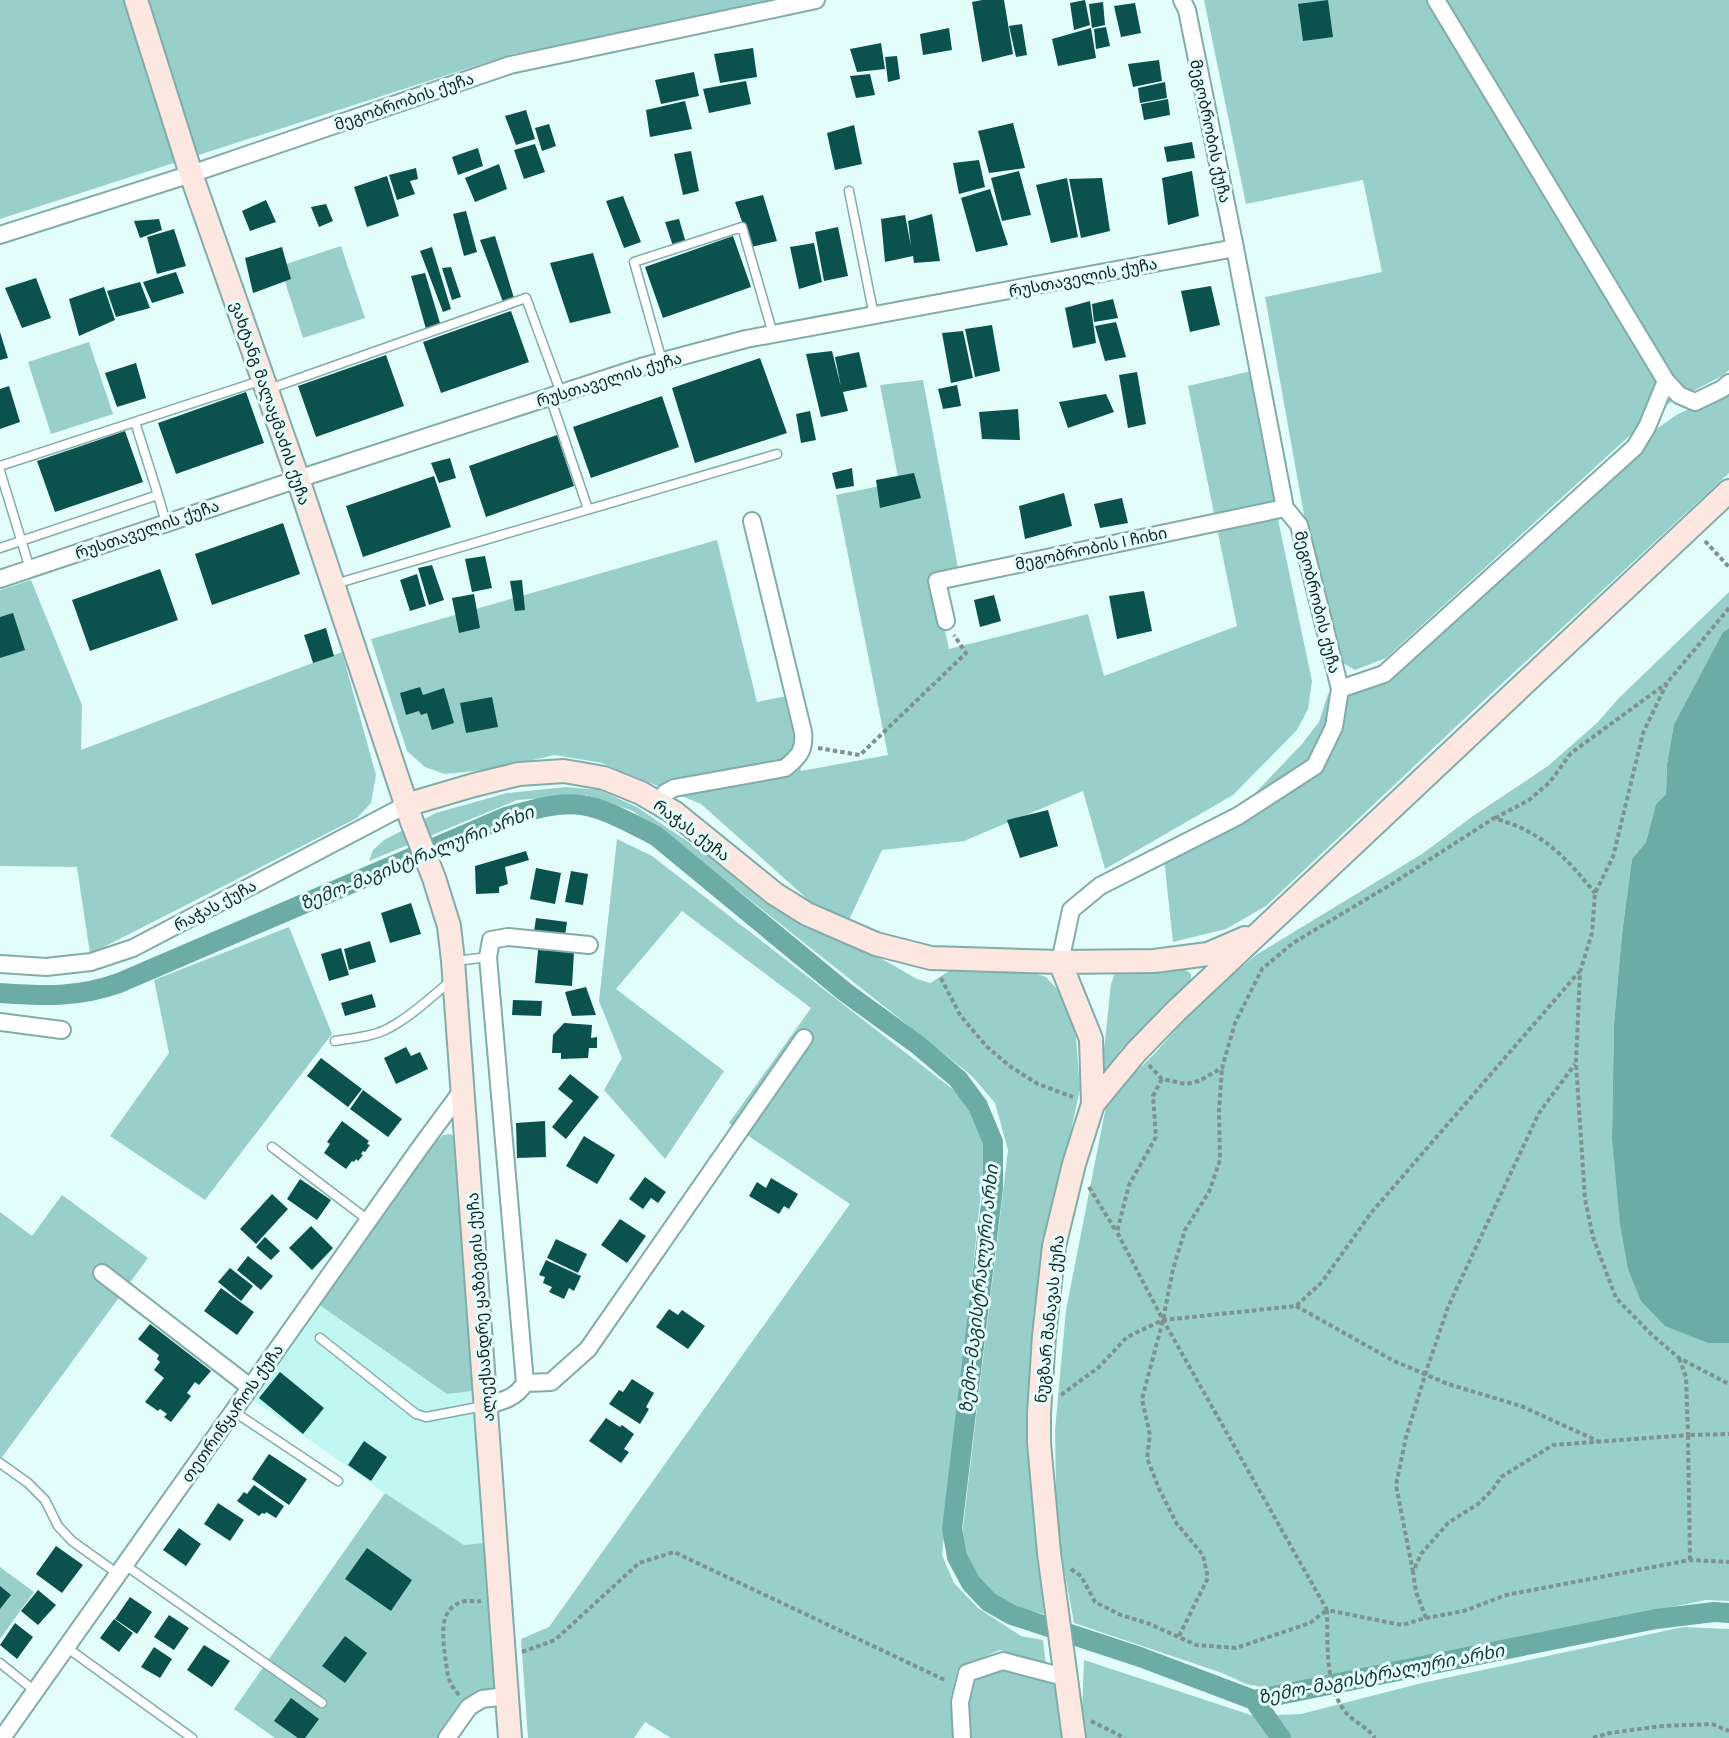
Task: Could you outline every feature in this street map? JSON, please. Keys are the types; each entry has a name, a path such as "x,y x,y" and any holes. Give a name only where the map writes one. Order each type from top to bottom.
{"street":[{"name":"ვახტანგ მალაყმაძის ქუჩა","path":"136,0 191,174 298,479 409,814 434,878"},
{"name":"მეგობრობის ქუჩა","path":"0,235 191,174 510,65 816,0"},
{"name":"მეგობრობის ქუჩა","path":"1060,962 1071,910 1100,886 1238,816 1315,766 1334,727 1340,689 1299,525 1285,508 1235,248 1186,10 1182,0"},
{"path":"1436,0 1666,381 1679,395 1695,402 1722,389 1729,383"},
{"name":"რუსთაველის ქუჩა","path":"0,579 662,361 746,339 1235,248"},
{"path":"1340,689 1384,674 1635,447 1647,427 1666,381"},
{"name":"ნუგზარ შანავას ქუჩა","path":"1074,1738 1063,1668 1041,1479 1039,1413 1044,1336 1054,1246 1074,1164 1093,1104 1136,1052 1176,1011 1729,491"},
{"name":"მეგობრობის I ჩიხი","path":"946,621 938,581 1285,508"},
{"path":"660,804 665,793 674,788 785,768 798,758 804,746 803,732 752,521"},
{"name":"რაჭას ქუჩა","path":"0,964 46,967 91,962 133,948 409,814 474,785 519,774 564,771 604,778 641,793 660,804 675,813 775,894 807,914 876,944 931,958 1060,962 1154,961 1208,954 1258,933"},
{"name":"ალექსანდრე ყაზბეგის ქუჩა","path":"434,878 449,926 454,969 510,1738"},
{"path":"487,1405 508,1399 520,1392 525,1383 488,957 491,940 508,936 589,945"},
{"path":"1060,962 1091,1039 1093,1104"},
{"path":"0,1022 62,1030"},
{"path":"525,1383 551,1382 588,1349 804,1038"},
{"name":"თეთრიწყაროს ქუჩა","path":"2,1738 464,1088"},
{"path":"102,1273 250,1387"},
{"path":"962,1738 960,1702 967,1673 1004,1661 1063,1668"},
{"path":"447,1738 469,1707 482,1699 507,1696"}],"lane":[{"path":"849,191 874,316"},
{"path":"662,361 634,262 742,227 773,334"},
{"path":"0,466 135,422 265,385 525,298 556,395 588,509"},
{"path":"135,422 166,523"},
{"path":"333,585 777,454"},
{"path":"0,471 30,569"},
{"path":"0,548 158,495"},
{"path":"335,1041 359,1038 388,1029 416,1010 454,969 488,957"},
{"path":"272,1147 368,1220"},
{"path":"321,1338 416,1414 426,1417 487,1405"},
{"path":"233,1411 338,1481"},
{"path":"0,1463 28,1483 45,1500 58,1526 72,1541 121,1570 322,1703"},
{"path":"66,1647 192,1738"},
{"path":"0,1664 35,1691"}],"path":[{"path":"1698,535 1729,567"},
{"path":"1179,1636 1208,1578 1203,1555 1177,1524 1147,1458 1150,1435 1142,1399 1163,1320 1173,1269 1185,1230 1209,1192 1220,1160 1219,1110 1222,1068 1235,1023 1262,969 1293,943 1390,885 1494,818 1529,800 1550,782 1571,753 1667,683 1729,609"},
{"path":"804,746 860,755 966,653 946,621"},
{"path":"1667,683 1643,733 1613,857 1595,893 1592,933 1580,972 1576,1063 1585,1199 1593,1237 1616,1298 1651,1334 1679,1358 1729,1384"},
{"path":"1494,818 1530,832 1554,849 1595,893"},
{"path":"931,958 960,1015 987,1047 1011,1067 1038,1084 1093,1104"},
{"path":"1296,1306 1322,1282 1371,1213 1580,972"},
{"path":"1136,1052 1162,1079 1186,1084 1199,1081 1222,1068"},
{"path":"1426,1618 1416,1592 1396,1485 1406,1437 1448,1307 1539,1113 1576,1063"},
{"path":"1117,1232 1129,1185 1156,1137 1153,1096 1162,1079"},
{"path":"1074,1164 1117,1232 1163,1320 1327,1610 1328,1647 1334,1695 1346,1712 1369,1730 1375,1738"},
{"path":"1039,1413 1099,1367 1127,1337 1163,1320 1296,1306 1394,1361 1425,1375 1521,1406 1599,1441"},
{"path":"1679,1358 1686,1377 1690,1560"},
{"path":"1413,1572 1421,1554 1448,1523 1478,1504 1501,1477 1553,1444 1729,1434"},
{"path":"504,1658 555,1640 639,1563 674,1552 963,1689"},
{"path":"1049,1552 1081,1576 1095,1602 1196,1645 1236,1648 1310,1623 1327,1610 1402,1625 1464,1611 1506,1595 1690,1560 1729,1563"},
{"path":"469,1707 449,1683 442,1633 444,1619 451,1609 461,1602 501,1601"},
{"path":"1069,1711 1125,1738"},
{"path":"1593,1738 1610,1733 1662,1726 1712,1724 1729,1731"}],"shaded area":[{"path":"0,0 777,0 658,27 512,54 0,219"},
{"path":"1204,0 1729,0 1729,370 1722,376 1660,408 1386,658 1355,670 1329,655 1265,297 1382,272 1363,180 1246,204"},
{"path":"341,246 365,318 303,338 280,266"},
{"path":"89,342 113,414 51,434 28,362"},
{"path":"1251,371 1279,524 1312,681 1308,709 1297,730 1233,795 1105,869 1083,791 964,841 882,850 847,924 813,904 701,804 602,763 555,755 493,769 445,774 425,767 407,751 371,639 717,540 757,702 786,696 801,771 888,755 836,495 899,482 880,385 923,380 961,584 935,586 949,649 1088,614 1104,676 1237,626 1188,386"},
{"path":"1729,390 1729,473 1266,906 1226,929 1173,942 1163,850 1238,811 1302,744 1319,722 1328,694 1359,690 1652,432 1678,414"},
{"path":"31,580 82,705 81,750 342,652 376,775 371,803 357,818 90,954 77,867 0,866 0,590"},
{"path":"1729,592 1729,628 1723,632 1674,724 1667,764 1666,794 1656,804 1646,842 1632,859 1614,1022 1612,1138 1687,1334 1708,1343 1729,1343 1729,1601 1706,1600 1272,1689 1246,1684 1222,1673 1074,1623 1060,1547 1055,1430 1066,1310 1107,1101 1156,1052 1203,999 1256,955 1422,854 1473,816 1548,766 1597,723 1619,698"},
{"path":"1729,628 1729,1343 1708,1343 1665,1326 1641,1301 1628,1269 1620,1224 1612,1138 1614,1023 1632,859 1646,842 1656,804 1666,794 1667,764 1674,724 1723,632"},
{"path":"566,787 599,790 637,807 706,854 802,926 882,959 917,979 930,983 954,968 1025,970 1046,977 1068,1007 1075,1025 1080,1089 1042,1265 1027,1445 1044,1614 1011,1606 988,1592 970,1566 962,1535 1008,1150 995,1103 972,1076 740,892 633,811 587,795 517,800 369,861 373,850 384,840 436,813 507,793"},
{"path":"617,839 652,856 964,1098 983,1136 985,1155 942,1555 954,1583 978,1608 1021,1636 1043,1640 1046,1665 1000,1650 958,1668 951,1697 954,1738 671,1738 645,1722 634,1738 528,1738 521,1639 549,1627 850,1204 729,1123 811,1008 682,911 616,989 724,1071 665,1159 604,1090 622,1058 599,1001"},
{"path":"289,927 332,1034 205,1200 110,1136 169,1053 154,980"},
{"path":"1124,969 1185,969 1191,974 1191,981 1120,1050 1109,1072 1104,1071 1103,1059 1111,984 1115,973"},
{"path":"450,1134 457,1138 474,1391 447,1394 318,1304 433,1145 443,1135"},
{"path":"62,1195 148,1258 0,1460 0,1212 32,1236"},
{"path":"318,1304 447,1394 474,1391 484,1543 464,1545 385,1493 253,1400"},
{"path":"385,1493 464,1545 484,1543 496,1688 461,1704 437,1738 275,1738 234,1709"},
{"path":"0,1567 34,1592 0,1639"},
{"path":"1683,1627 1729,1629 1729,1738 1081,1738 1084,1660 1254,1716 1301,1714 1422,1683"},
{"path":"1003,1667 1053,1680 1063,1738 968,1738 965,1707 969,1678"}],"building":[{"path":"1004,0 1013,54 982,62 972,2"},
{"path":"1085,0 1090,25 1074,30 1070,3"},
{"path":"1328,0 1333,37 1303,41 1298,4"},
{"path":"1103,2 1105,25 1092,28 1089,4"},
{"path":"1135,3 1141,33 1121,37 1114,6"},
{"path":"1022,24 1027,55 1016,57 1009,26"},
{"path":"1106,27 1110,46 1096,49 1094,29"},
{"path":"949,28 952,50 923,55 920,34"},
{"path":"1091,28 1096,58 1058,66 1052,39"},
{"path":"881,43 885,69 857,72 850,49"},
{"path":"753,48 757,77 720,83 714,54"},
{"path":"897,56 900,79 888,82 885,57"},
{"path":"1159,60 1162,81 1133,87 1128,64"},
{"path":"694,72 699,96 661,104 655,80"},
{"path":"870,74 875,95 856,98 850,76"},
{"path":"746,81 751,104 709,113 703,89"},
{"path":"1165,82 1167,98 1140,103 1138,88"},
{"path":"1168,99 1170,115 1144,120 1141,104"},
{"path":"685,101 692,129 650,137 646,110"},
{"path":"526,110 535,139 516,145 505,116"},
{"path":"1013,123 1025,168 989,173 978,131"},
{"path":"549,124 556,146 542,151 535,128"},
{"path":"854,125 862,164 835,170 827,133"},
{"path":"1192,142 1195,158 1167,162 1164,147"},
{"path":"535,144 545,172 524,179 514,150"},
{"path":"478,148 483,166 458,175 452,157"},
{"path":"691,151 699,191 683,195 674,154"},
{"path":"979,160 985,187 959,194 953,163"},
{"path":"499,164 507,189 475,202 465,178"},
{"path":"416,168 418,179 410,181 415,194 397,200 389,175"},
{"path":"1019,171 1031,215 1002,221 991,178"},
{"path":"1192,171 1199,216 1168,225 1162,178"},
{"path":"387,176 399,216 367,227 354,187"},
{"path":"1067,178 1078,237 1051,243 1036,185"},
{"path":"1102,178 1110,231 1081,238 1069,179"},
{"path":"990,189 1008,245 976,252 961,198"},
{"path":"763,195 777,241 751,247 735,202"},
{"path":"623,196 641,242 624,248 606,201"},
{"path":"266,200 276,222 250,231 242,211"},
{"path":"326,204 333,221 319,227 311,207"},
{"path":"466,211 477,252 464,256 453,214"},
{"path":"932,214 940,261 914,263 913,256 885,262 881,219 905,215 911,246 908,221"},
{"path":"159,219 162,230 140,238 134,221"},
{"path":"679,219 686,243 673,246 665,222"},
{"path":"838,227 848,276 824,281 815,232"},
{"path":"174,229 186,266 157,274 147,237"},
{"path":"495,236 514,298 503,302 480,240"},
{"path":"733,236 751,287 663,318 645,267"},
{"path":"814,243 822,282 799,289 790,247"},
{"path":"282,247 291,279 253,293 245,258"},
{"path":"432,247 451,309 443,312 420,251"},
{"path":"593,253 611,313 570,323 550,263"},
{"path":"451,267 461,297 452,300 442,268"},
{"path":"176,272 184,293 152,303 143,282"},
{"path":"425,273 440,323 426,329 411,276"},
{"path":"36,278 51,318 22,328 5,288"},
{"path":"140,282 150,308 116,317 107,291"},
{"path":"1211,286 1220,325 1190,332 1181,291"},
{"path":"104,287 115,320 79,336 69,299"},
{"path":"1113,299 1118,318 1094,322 1092,304"},
{"path":"1090,301 1096,343 1073,348 1065,308"},
{"path":"511,311 529,362 441,393 423,342"},
{"path":"1116,322 1126,357 1105,361 1095,326"},
{"path":"992,325 1000,371 975,377 965,329"},
{"path":"963,331 973,378 951,383 942,333"},
{"path":"0,332 8,358 0,360"},
{"path":"832,351 841,387 835,357 859,352 867,387 843,392 848,411 821,417 806,354"},
{"path":"386,355 404,406 316,437 298,386"},
{"path":"760,358 787,433 695,463 672,388"},
{"path":"136,363 146,398 117,407 105,373"},
{"path":"1137,372 1146,424 1128,428 1119,375"},
{"path":"957,385 961,406 943,409 938,389"},
{"path":"9,386 20,422 0,429 0,389"},
{"path":"246,392 264,443 176,474 158,423"},
{"path":"1106,394 1114,412 1068,428 1059,402"},
{"path":"662,396 679,447 591,478 573,427"},
{"path":"1018,409 1020,440 982,439 979,412"},
{"path":"810,411 816,440 801,443 796,414"},
{"path":"125,431 143,482 55,512 37,461"},
{"path":"557,435 574,486 486,517 469,466"},
{"path":"450,458 456,478 439,483 431,463"},
{"path":"852,468 854,486 836,489 832,473"},
{"path":"914,473 921,498 880,508 876,480"},
{"path":"434,476 451,527 363,557 346,506"},
{"path":"1064,493 1072,526 1025,539 1019,506"},
{"path":"1122,498 1128,523 1100,528 1094,504"},
{"path":"283,523 300,574 212,605 195,554"},
{"path":"485,556 492,588 472,592 465,559"},
{"path":"432,565 444,600 429,605 418,568"},
{"path":"160,569 178,620 90,651 72,600"},
{"path":"417,574 426,606 410,611 400,580"},
{"path":"522,580 525,610 515,611 510,581"},
{"path":"1144,591 1152,631 1117,639 1109,596"},
{"path":"474,594 480,628 459,633 452,598"},
{"path":"994,595 1001,621 980,627 974,600"},
{"path":"13,613 25,650 0,658 0,617"},
{"path":"326,628 334,656 313,663 304,635"},
{"path":"420,687 423,695 444,688 454,723 432,730 427,713 421,715 419,711 406,715 400,693"},
{"path":"492,697 498,727 466,733 460,703"},
{"path":"1048,810 1058,846 1020,858 1007,820"},
{"path":"526,851 529,860 505,867 508,884 499,887 499,893 476,894 475,866"},
{"path":"536,868 561,873 555,904 530,899"},
{"path":"571,871 588,874 583,905 565,902"},
{"path":"411,903 421,934 390,943 381,913"},
{"path":"536,918 567,922 565,936 534,932"},
{"path":"370,941 376,962 349,970 344,949"},
{"path":"341,948 349,975 329,981 321,954"},
{"path":"538,950 574,952 572,986 535,983"},
{"path":"586,987 596,1015 572,1016 565,992"},
{"path":"372,994 376,1007 345,1016 341,1003"},
{"path":"513,1000 542,1001 541,1016 512,1015"},
{"path":"564,1023 592,1025 591,1038 597,1037 597,1048 589,1048 588,1058 561,1059 561,1053 552,1053 553,1035"},
{"path":"406,1047 411,1056 420,1052 428,1069 396,1084 384,1058"},
{"path":"321,1058 362,1089 348,1107 307,1076"},
{"path":"570,1074 599,1097 566,1139 552,1127 573,1101 558,1089"},
{"path":"363,1090 402,1119 388,1137 350,1109"},
{"path":"342,1121 369,1141 367,1144 370,1145 365,1152 363,1151 358,1161 356,1159 352,1161 346,1169 324,1153 330,1144 327,1142"},
{"path":"545,1121 546,1157 517,1158 516,1123"},
{"path":"584,1136 615,1155 597,1184 566,1166"},
{"path":"645,1177 666,1192 658,1203 651,1198 643,1209 629,1199"},
{"path":"771,1178 798,1194 789,1209 784,1206 779,1214 749,1196 757,1182 766,1188"},
{"path":"300,1179 331,1200 317,1220 287,1199"},
{"path":"272,1194 288,1209 256,1244 240,1229"},
{"path":"620,1219 646,1236 627,1263 601,1245"},
{"path":"311,1226 333,1248 312,1270 289,1248"},
{"path":"265,1237 280,1251 271,1260 256,1247"},
{"path":"556,1239 587,1254 578,1273 547,1258"},
{"path":"248,1256 273,1276 261,1290 237,1270"},
{"path":"546,1260 581,1276 574,1291 569,1288 564,1299 549,1292 552,1287 543,1283 545,1277 539,1275"},
{"path":"230,1268 253,1286 241,1301 218,1282"},
{"path":"221,1288 254,1312 237,1335 204,1311"},
{"path":"669,1309 678,1315 682,1310 705,1326 688,1349 656,1327"},
{"path":"150,1324 211,1371 199,1385 195,1382 187,1393 191,1396 171,1422 164,1417 167,1414 145,1402 164,1378 154,1370 160,1362 157,1359 159,1355 138,1339"},
{"path":"280,1372 324,1408 303,1434 259,1398"},
{"path":"632,1379 654,1393 646,1407 649,1409 640,1424 609,1404 619,1390 623,1392"},
{"path":"606,1418 620,1427 622,1425 634,1434 624,1449 629,1452 621,1463 589,1441"},
{"path":"364,1441 387,1457 371,1481 348,1465"},
{"path":"269,1454 307,1479 289,1505 252,1479"},
{"path":"254,1485 284,1506 276,1518 266,1512 259,1516 237,1501"},
{"path":"218,1503 244,1520 230,1541 204,1524"},
{"path":"179,1528 201,1544 186,1566 163,1550"},
{"path":"56,1546 83,1565 62,1593 36,1574"},
{"path":"367,1548 412,1580 391,1611 345,1579"},
{"path":"0,1586 11,1595 0,1609"},
{"path":"38,1590 56,1605 38,1625 21,1611"},
{"path":"130,1597 152,1612 137,1634 115,1619"},
{"path":"169,1615 189,1628 174,1650 154,1637"},
{"path":"114,1619 133,1633 119,1652 100,1638"},
{"path":"15,1623 33,1637 17,1659 0,1645"},
{"path":"345,1636 367,1653 345,1683 322,1666"},
{"path":"204,1645 230,1661 212,1687 187,1670"},
{"path":"154,1647 172,1659 160,1678 141,1667"},
{"path":"291,1698 319,1719 305,1738 298,1738 274,1721"}],"waterway":[{"name":"ზემო-მაგისტრალური არხი","path":"0,993 60,995 104,988 506,817 543,807 562,805 581,805 599,809 656,836 845,992 918,1045 958,1079 978,1106 993,1142 993,1188 952,1529 957,1557 971,1583 989,1602 1012,1615 1140,1657 1254,1700 1656,1619 1714,1612 1729,1613"},
{"path":"1254,1700 1281,1738"}]}
